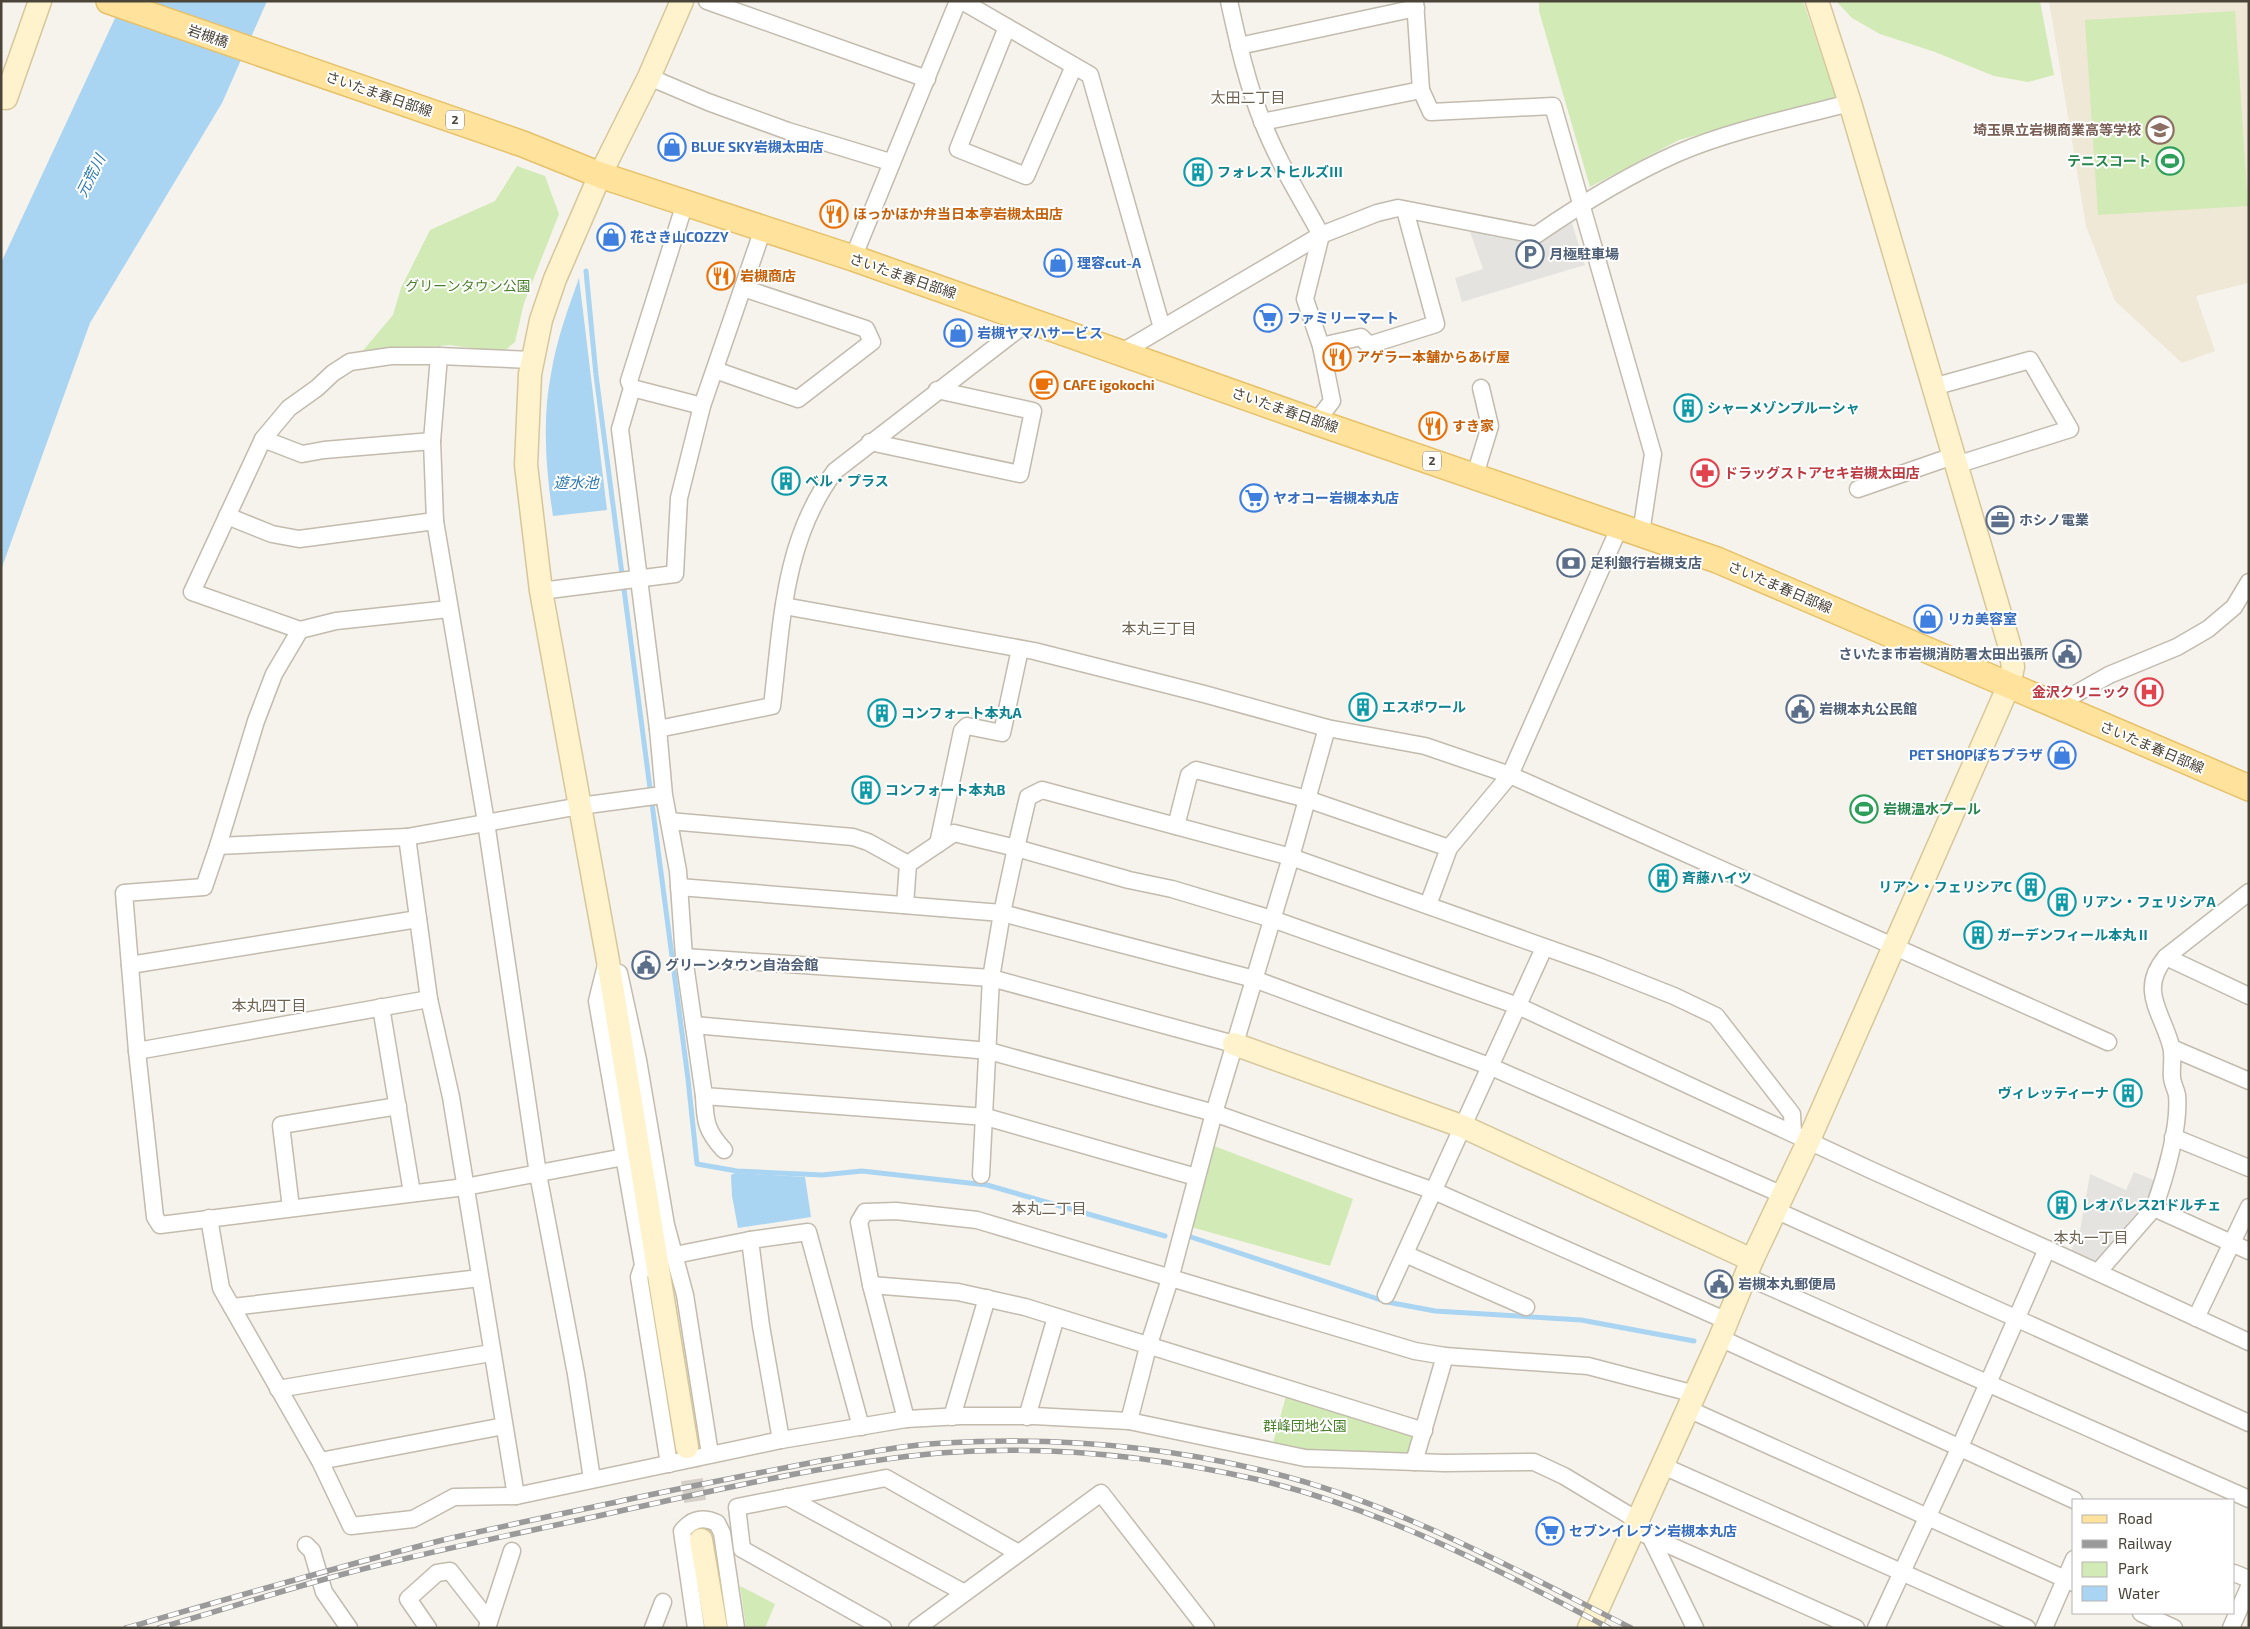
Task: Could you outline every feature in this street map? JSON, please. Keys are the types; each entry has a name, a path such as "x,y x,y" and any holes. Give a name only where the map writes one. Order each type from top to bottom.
{"main road":[{"name":"岩槻橋","path":"109,1 308,70"},
{"name":"さいたま春日部線","path":"308,70 523,144 600,175 853,258 1316,422 1475,475 1717,560 2249,788"}],"street":[{"path":"3,100 40,1"},
{"path":"682,1 649,77 600,175 555,279 541,320 532,360 526,465 541,591 606,951 687,1447"},
{"path":"707,1 927,79"},
{"path":"853,258 890,162 927,79 958,1"},
{"path":"962,1 1090,75 1162,328"},
{"path":"1229,1 1239,46 1262,122 1282,166 1321,235 1305,299 1321,346 1332,400 1316,422"},
{"path":"1589,1628 1640,1528 1663,1466 1779,1203 1801,1137 1893,946 2009,685 2013,667 2009,644 1850,103 1817,1"},
{"path":"1239,46 1415,5 1421,90 1431,112 1552,106 1653,454 1630,529 1510,775 1449,848 1428,905"},
{"path":"1007,27 958,149 1026,176 1074,66"},
{"path":"649,77 708,102 788,131 890,162"},
{"path":"1262,122 1421,90"},
{"path":"1122,352 1321,235 1377,213 1398,208 1536,235 1582,204 1680,153 1745,131 1850,103"},
{"path":"685,203 629,381 632,388 620,429 628,580 658,729 679,887 684,957 704,1096 705,1120 711,1136 724,1150"},
{"path":"1321,346 1361,337 1369,344 1436,324 1405,210"},
{"path":"541,591 675,574 679,498 702,406 763,229"},
{"path":"715,370 798,399 872,342 866,329 743,288"},
{"path":"658,729 772,706 784,606 795,548 812,507 835,470 1029,321"},
{"path":"449,609 336,621 300,630 192,592 263,439 289,408 350,362 391,356 532,360"},
{"path":"439,356 432,441 435,521 486,822 538,1174 576,1374 592,1479"},
{"path":"1858,489 2070,428 2030,360 1933,387"},
{"path":"632,388 702,406"},
{"path":"1475,475 1490,426 1482,388"},
{"path":"870,442 1020,474 1033,411 937,390"},
{"path":"263,439 302,454 324,450 432,441"},
{"path":"227,516 272,534 300,539 435,521"},
{"path":"2054,706 2109,675 2177,647 2208,629 2234,607 2249,582"},
{"path":"784,606 1020,649 1194,692 1327,728 1425,746 1510,775 2108,1042"},
{"path":"300,630 274,674 256,721 204,887 124,893 137,1051 155,1216 160,1225 465,1187 624,1157"},
{"path":"938,844 962,731 967,726 1002,733 1020,649"},
{"path":"1129,1420 1234,1044 1291,857 1327,728"},
{"path":"1176,826 1189,775 1196,770 1307,799 1449,848"},
{"path":"981,1175 986,1117 991,978 1002,913 1028,796 1042,790 1291,857 1666,992 1716,1016 1792,1114 1801,1137"},
{"path":"218,846 406,837 580,806 655,796"},
{"path":"669,821 853,837 868,842 908,864"},
{"path":"908,864 954,833 1016,848 1129,880 1172,889 1272,919 1518,1006 2249,1342"},
{"path":"406,837 429,998 451,1097 491,1353 516,1496"},
{"path":"905,905 908,864"},
{"path":"679,887 1002,913 1254,979 1490,1066 2016,1318 2249,1423"},
{"path":"2098,1272 2154,1208 2164,1182 2173,1137 2177,1095 2172,1078 2172,1048 2151,986 2158,966 2249,892"},
{"path":"2233,905 2249,912"},
{"path":"130,965 418,919"},
{"path":"1386,1295 1544,948"},
{"path":"606,951 597,1001 643,1265 639,1276 669,1464"},
{"path":"606,951 618,971 627,1001 666,1225 675,1255 699,1373 710,1454"},
{"path":"684,957 991,978 1234,1044 1464,1127 1749,1268 1988,1382 2249,1499"},
{"path":"2166,958 2249,996"},
{"path":"137,1051 429,998"},
{"path":"381,1007 412,1193"},
{"path":"694,1026 989,1051 1214,1114 1434,1191 1723,1330 1959,1448 2072,1499"},
{"path":"2172,1048 2249,1081"},
{"path":"704,1096 986,1117 1196,1177"},
{"path":"291,1208 281,1125 398,1106"},
{"path":"2173,1137 2249,1168"},
{"path":"2196,1318 2249,1207"},
{"path":"2154,1208 2249,1251"},
{"path":"906,1419 870,1284 859,1222 865,1212 896,1210 977,1220 1415,1351 1446,1356 1588,1366 1691,1402 1927,1518 2070,1581 2044,1628"},
{"path":"209,1218 221,1288 320,1460 351,1526 413,1519 454,1497 516,1496 710,1454 906,1419 1027,1416 1129,1420 1305,1458 1414,1462 1534,1462 1564,1476 1640,1528 1856,1628"},
{"path":"675,1255 750,1240 808,1232 860,1426"},
{"path":"750,1240 761,1326 781,1440"},
{"path":"1876,1628 1959,1448 2047,1248"},
{"path":"1405,1254 1526,1307"},
{"path":"232,1306 480,1278"},
{"path":"870,1284 958,1292 987,1298 1056,1317 1148,1347 1424,1430"},
{"path":"952,1417 987,1298"},
{"path":"1027,1416 1056,1317"},
{"path":"278,1389 491,1353"},
{"path":"1414,1462 1446,1356"},
{"path":"320,1460 504,1426"},
{"path":"1663,1466 2027,1628"},
{"path":"882,1628 742,1550 737,1507 886,1478 1017,1552"},
{"path":"917,1628 1017,1552 1101,1493 1206,1628"},
{"path":"787,1497 963,1592"},
{"path":"696,1628 682,1531 690,1521 707,1518 717,1523 722,1533 736,1628"},
{"path":"1640,1528 1695,1628"},
{"path":"701,1540 716,1628"},
{"path":"306,1545 312,1551 324,1592 348,1628"},
{"path":"488,1624 512,1552"},
{"path":"428,1628 408,1599 437,1572 450,1571 488,1624"},
{"path":"2235,1573 2249,1579"},
{"path":"2231,1628 2249,1587"},
{"path":"653,1628 663,1602"},
{"path":"2143,1614 2174,1628"}],"shaded area":[{"name":"埼玉県立岩槻商業高等学校","path":"2049,1 2249,1 2248,283 2196,296 2215,351 2182,363 2115,301 2086,226"},
{"name":"月極駐車場","path":"1572,223 1585,265 1462,302 1455,278 1483,269 1469,229 1490,231 1490,236 1536,243"},
{"path":"2134,1172 2156,1181 2156,1189 2096,1262 2071,1251 2080,1231 2090,1174 2126,1190"}],"green space":[{"path":"1539,1 1803,1 1836,97 1679,140 1590,187 1539,11"},
{"path":"1836,1 2040,1 2054,75 2028,82 1994,76 1935,52 1880,34 1852,18"},
{"path":"2235,11 2248,206 2098,215 2085,20"},
{"name":"グリーンタウン公園","path":"517,166 545,176 559,214 524,303 515,342 503,352 449,345 360,354 393,315 401,288 430,230 495,201"},
{"path":"1214,1146 1353,1199 1330,1266 1191,1227"},
{"name":"群峰団地公園","path":"1286,1396 1413,1434 1407,1454 1316,1452 1273,1443"},
{"path":"740,1586 775,1604 765,1628 746,1628"}],"water":[{"name":"元荒川","path":"123,1 267,1 222,103 90,323 1,570 1,263"},
{"name":"遊水池","path":"579,278 607,510 553,516 548,481 546,445 548,391 559,337"},
{"path":"735,1173 805,1177 811,1217 738,1228 732,1196 731,1175"}],"waterway":[{"path":"586,271 596,375 688,1079 697,1164 737,1171 822,1175 862,1171 987,1185 1165,1236"},
{"path":"1191,1237 1387,1302 1435,1311 1581,1320 1694,1341"}],"tunnel":[{"path":"687,1447 701,1540"}],"railway":[{"path":"126,1628 443,1540 515,1524 820,1461 929,1444 983,1441 1062,1442 1140,1449 1218,1461 1305,1482 1401,1516 1448,1537 1631,1628"},
{"path":"159,1628 409,1557 739,1485 899,1457 939,1453 1018,1450 1098,1454 1177,1464 1255,1479 1301,1491 1347,1506 1436,1542 1524,1583 1609,1628"}],"place":[{"name":"埼玉県立岩槻商業高等学校","path":"2160,130"},
{"name":"BLUE SKY岩槻太田店","path":"672,147"},
{"name":"テニスコート","path":"2170,161"},
{"name":"フォレストヒルズⅢ","path":"1198,172"},
{"name":"ほっかほか弁当日本亭岩槻太田店","path":"834,214"},
{"name":"花さき山COZZY","path":"611,237"},
{"name":"月極駐車場","path":"1530,254"},
{"name":"理容cut-A","path":"1058,263"},
{"name":"岩槻商店","path":"721,276"},
{"name":"ファミリーマート","path":"1268,318"},
{"name":"岩槻ヤマハサービス","path":"958,333"},
{"name":"アゲラー本舗からあげ屋","path":"1337,357"},
{"name":"CAFE igokochi","path":"1044,385"},
{"name":"シャーメゾンプルーシャ","path":"1688,408"},
{"name":"すき家","path":"1433,426"},
{"name":"ドラッグストアセキ岩槻太田店","path":"1705,473"},
{"name":"ベル・プラス","path":"786,481"},
{"name":"ヤオコー岩槻本丸店","path":"1254,498"},
{"name":"ホシノ電業","path":"2000,520"},
{"name":"足利銀行岩槻支店","path":"1571,563"},
{"name":"リカ美容室","path":"1928,619"},
{"name":"さいたま市岩槻消防署太田出張所","path":"2067,654"},
{"name":"金沢クリニック","path":"2149,692"},
{"name":"エスポワール","path":"1363,707"},
{"name":"岩槻本丸公民館","path":"1800,709"},
{"name":"コンフォート本丸A","path":"882,713"},
{"name":"PET SHOPぽちプラザ","path":"2062,755"},
{"name":"コンフォート本丸B","path":"866,790"},
{"name":"岩槻温水プール","path":"1864,809"},
{"name":"斉藤ハイツ","path":"1663,878"},
{"name":"リアン・フェリシアC","path":"2031,887"},
{"name":"リアン・フェリシアA","path":"2062,902"},
{"name":"ガーデンフィール本丸Ⅱ","path":"1978,935"},
{"name":"グリーンタウン自治会館","path":"646,965"},
{"name":"ヴィレッティーナ","path":"2128,1093"},
{"name":"レオパレス21ドルチェ","path":"2062,1205"},
{"name":"岩槻本丸郵便局","path":"1719,1284"},
{"name":"セブンイレブン岩槻本丸店","path":"1550,1531"}],"district":[{"name":"太田二丁目","path":"1248,98"},
{"name":"本丸三丁目","path":"1159,629"},
{"name":"本丸四丁目","path":"269,1006"},
{"name":"本丸二丁目","path":"1049,1209"},
{"name":"本丸一丁目","path":"2091,1238"}]}
